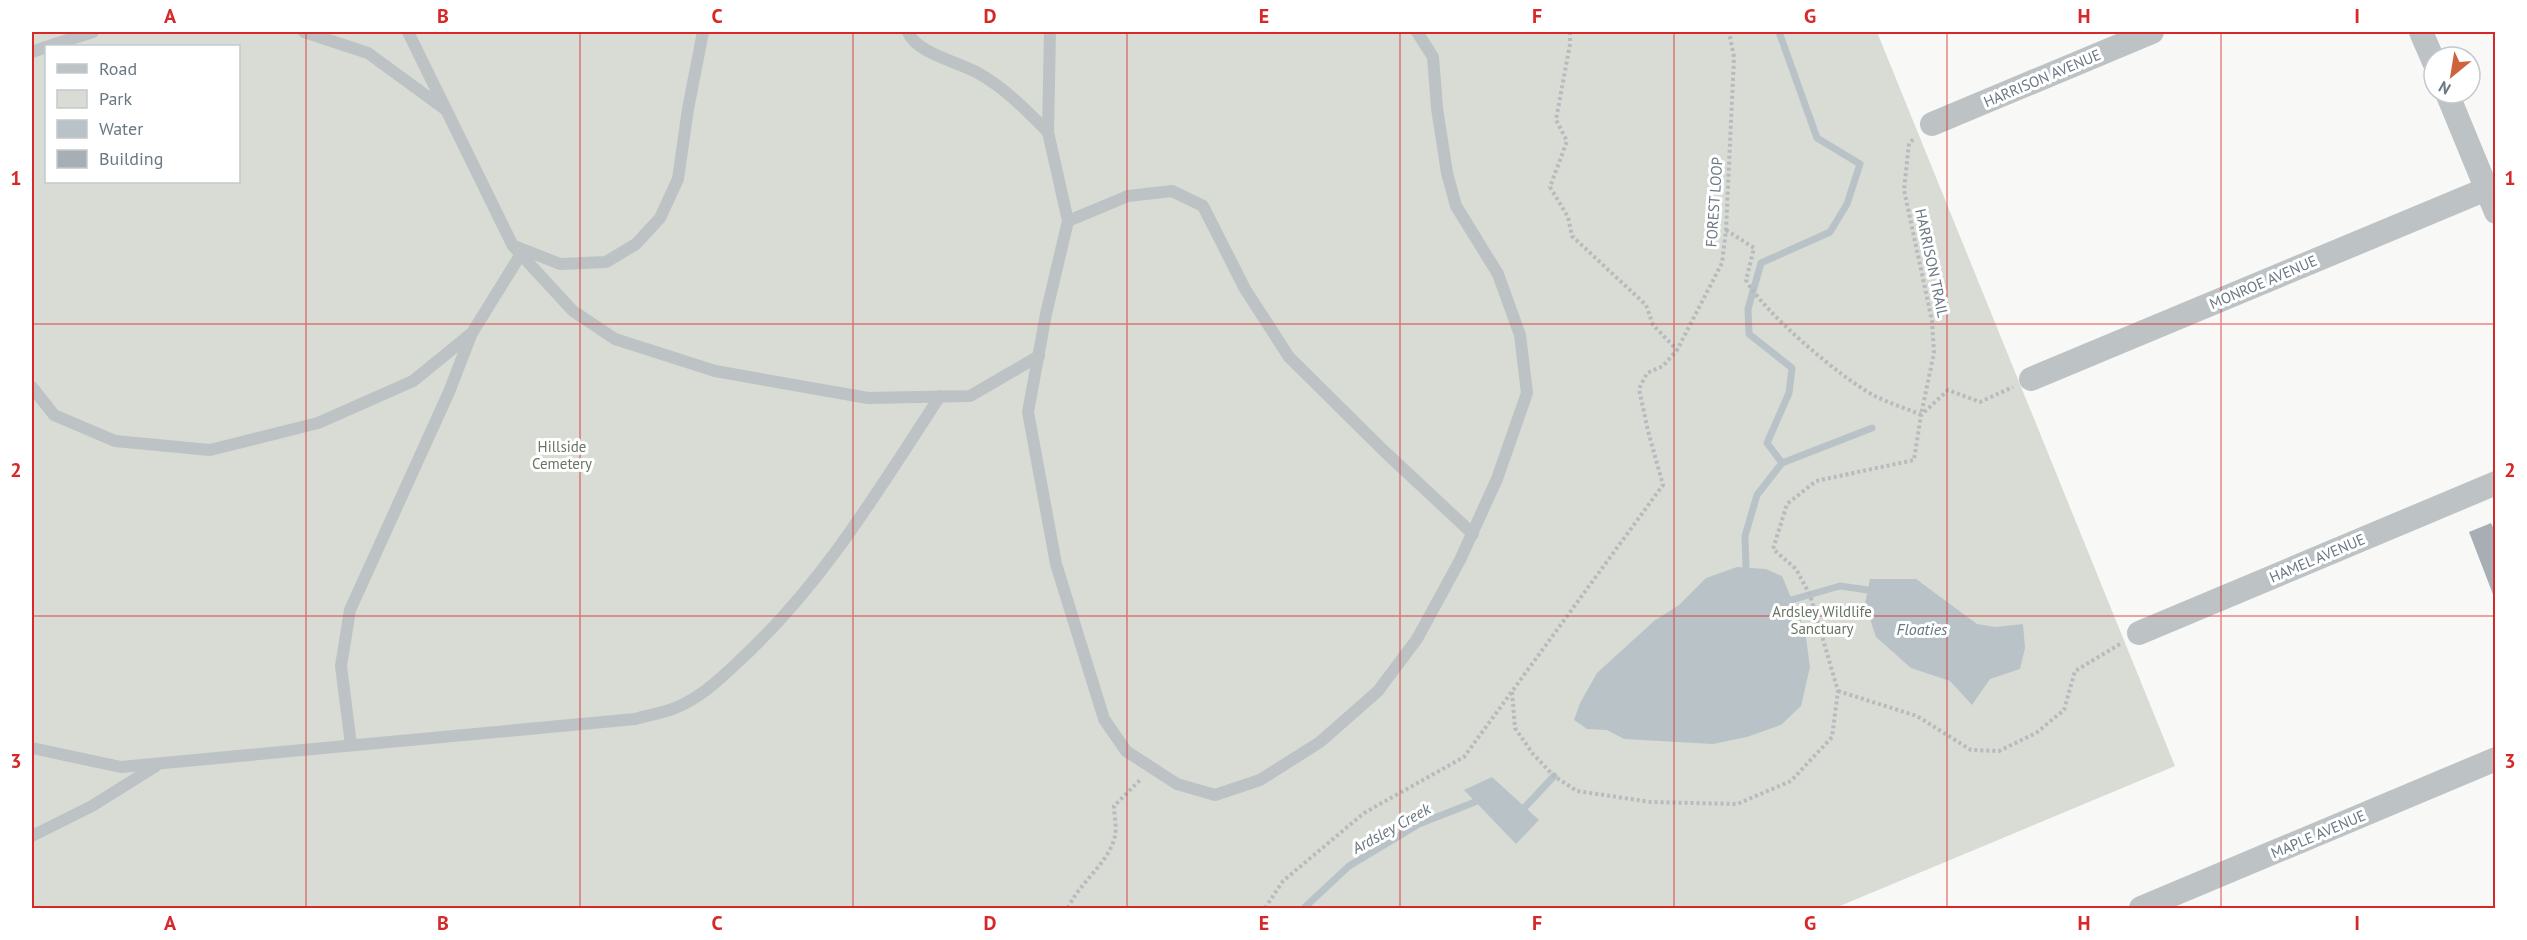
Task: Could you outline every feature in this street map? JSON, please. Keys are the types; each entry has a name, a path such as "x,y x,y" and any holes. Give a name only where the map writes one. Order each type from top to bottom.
{"street":[{"name":"HARRISON AVENUE","path":"1932,124 2152,32"},
{"path":"2452,105 2491,187 2496,212"},
{"name":"MONROE AVENUE","path":"2031,379 2491,187"},
{"name":"HAMEL AVENUE","path":"2139,633 2496,483"},
{"name":"MAPLE AVENUE","path":"2141,909 2496,759"}],"lane":[{"path":"54,45 93,32"},
{"path":"304,32 368,53 447,111"},
{"path":"408,32 517,250 573,311 615,339 715,371 868,398 970,396 1039,356"},
{"path":"517,250 560,264 606,262 636,244 660,218 678,179 688,109 703,32"},
{"path":"908,32 910,39 932,53 978,73 1014,97 1048,132"},
{"path":"1050,32 1048,132 1068,221 1028,412 1056,564 1104,719 1126,751 1177,784 1215,795 1260,780 1320,742 1378,691 1417,639 1473,534 1497,479 1527,393 1520,334 1497,274 1456,206 1447,173 1437,108 1433,57 1417,32"},
{"path":"1068,221 1128,196 1172,191 1203,206 1245,289 1289,357 1384,451 1473,534"},
{"path":"351,745 341,666 350,610 449,392 471,333 517,250"},
{"path":"32,387 54,415 115,441 210,450 318,423 414,381 471,333"},
{"path":"32,748 121,767 636,719 675,708 709,689 753,648 798,600 845,542 940,396"},
{"path":"32,836 92,806 160,763"}],"path":[{"path":"1265,909 1283,881 1364,813 1464,757 1663,485 1639,389 1647,373 1663,366 1677,350 1653,326 1646,306 1572,236 1568,217 1550,188 1567,141 1556,120 1570,44 1570,32"},
{"name":"FOREST LOOP","path":"1677,350 1722,263 1726,230 1734,57 1729,32"},
{"name":"HARRISON TRAIL","path":"1838,691 1810,595 1796,569 1773,549 1787,504 1816,481 1914,460 1934,353 1932,321 1905,190 1909,142 1932,124"},
{"path":"1726,230 1754,248 1746,280 1753,293 1812,350 1873,395 1921,415 1948,390 1980,402 2031,379"},
{"path":"1512,691 1515,728 1533,754 1554,776 1577,791 1651,802 1737,804 1791,781 1832,737 1838,691 1917,716 1971,750 2000,751 2036,733 2064,710 2075,671 2139,633"},
{"path":"1068,909 1075,893 1104,860 1115,836 1114,806 1152,768"}],"green space":[{"name":"Hillside Cemetery","path":"32,32 1877,32 2175,766 1835,908 32,908"}],"water":[{"path":"1737,567 1766,569 1782,576 1805,631 1810,667 1801,706 1781,725 1747,737 1713,744 1624,739 1607,730 1587,729 1574,720 1580,703 1597,673 1654,621 1679,605 1706,578"},
{"name":"Floaties","path":"1870,579 1916,579 1977,624 1996,627 2023,624 2025,648 2020,669 1990,679 1972,705 1950,681 1911,668 1876,637 1865,604"},
{"path":"1492,777 1539,820 1516,844 1464,790"}],"building":[{"path":"2491,523 2496,533 2494,597 2469,532"}],"waterway":[{"name":"Ardsley Creek","path":"1746,567 1745,536 1757,495 1782,463 1767,443 1789,393 1792,368 1749,334 1748,309 1761,263 1830,232 1847,204 1860,164 1817,138 1779,32"},
{"path":"1782,463 1872,428"},
{"path":"1791,600 1840,586 1868,590"},
{"path":"1525,807 1554,776"},
{"name":"Ardsley Creek","path":"1304,908 1349,866 1419,824 1475,802 1482,795"}],"park label":[{"name":"Ardsley Wildlife Sanctuary","path":"1822,620"}]}
